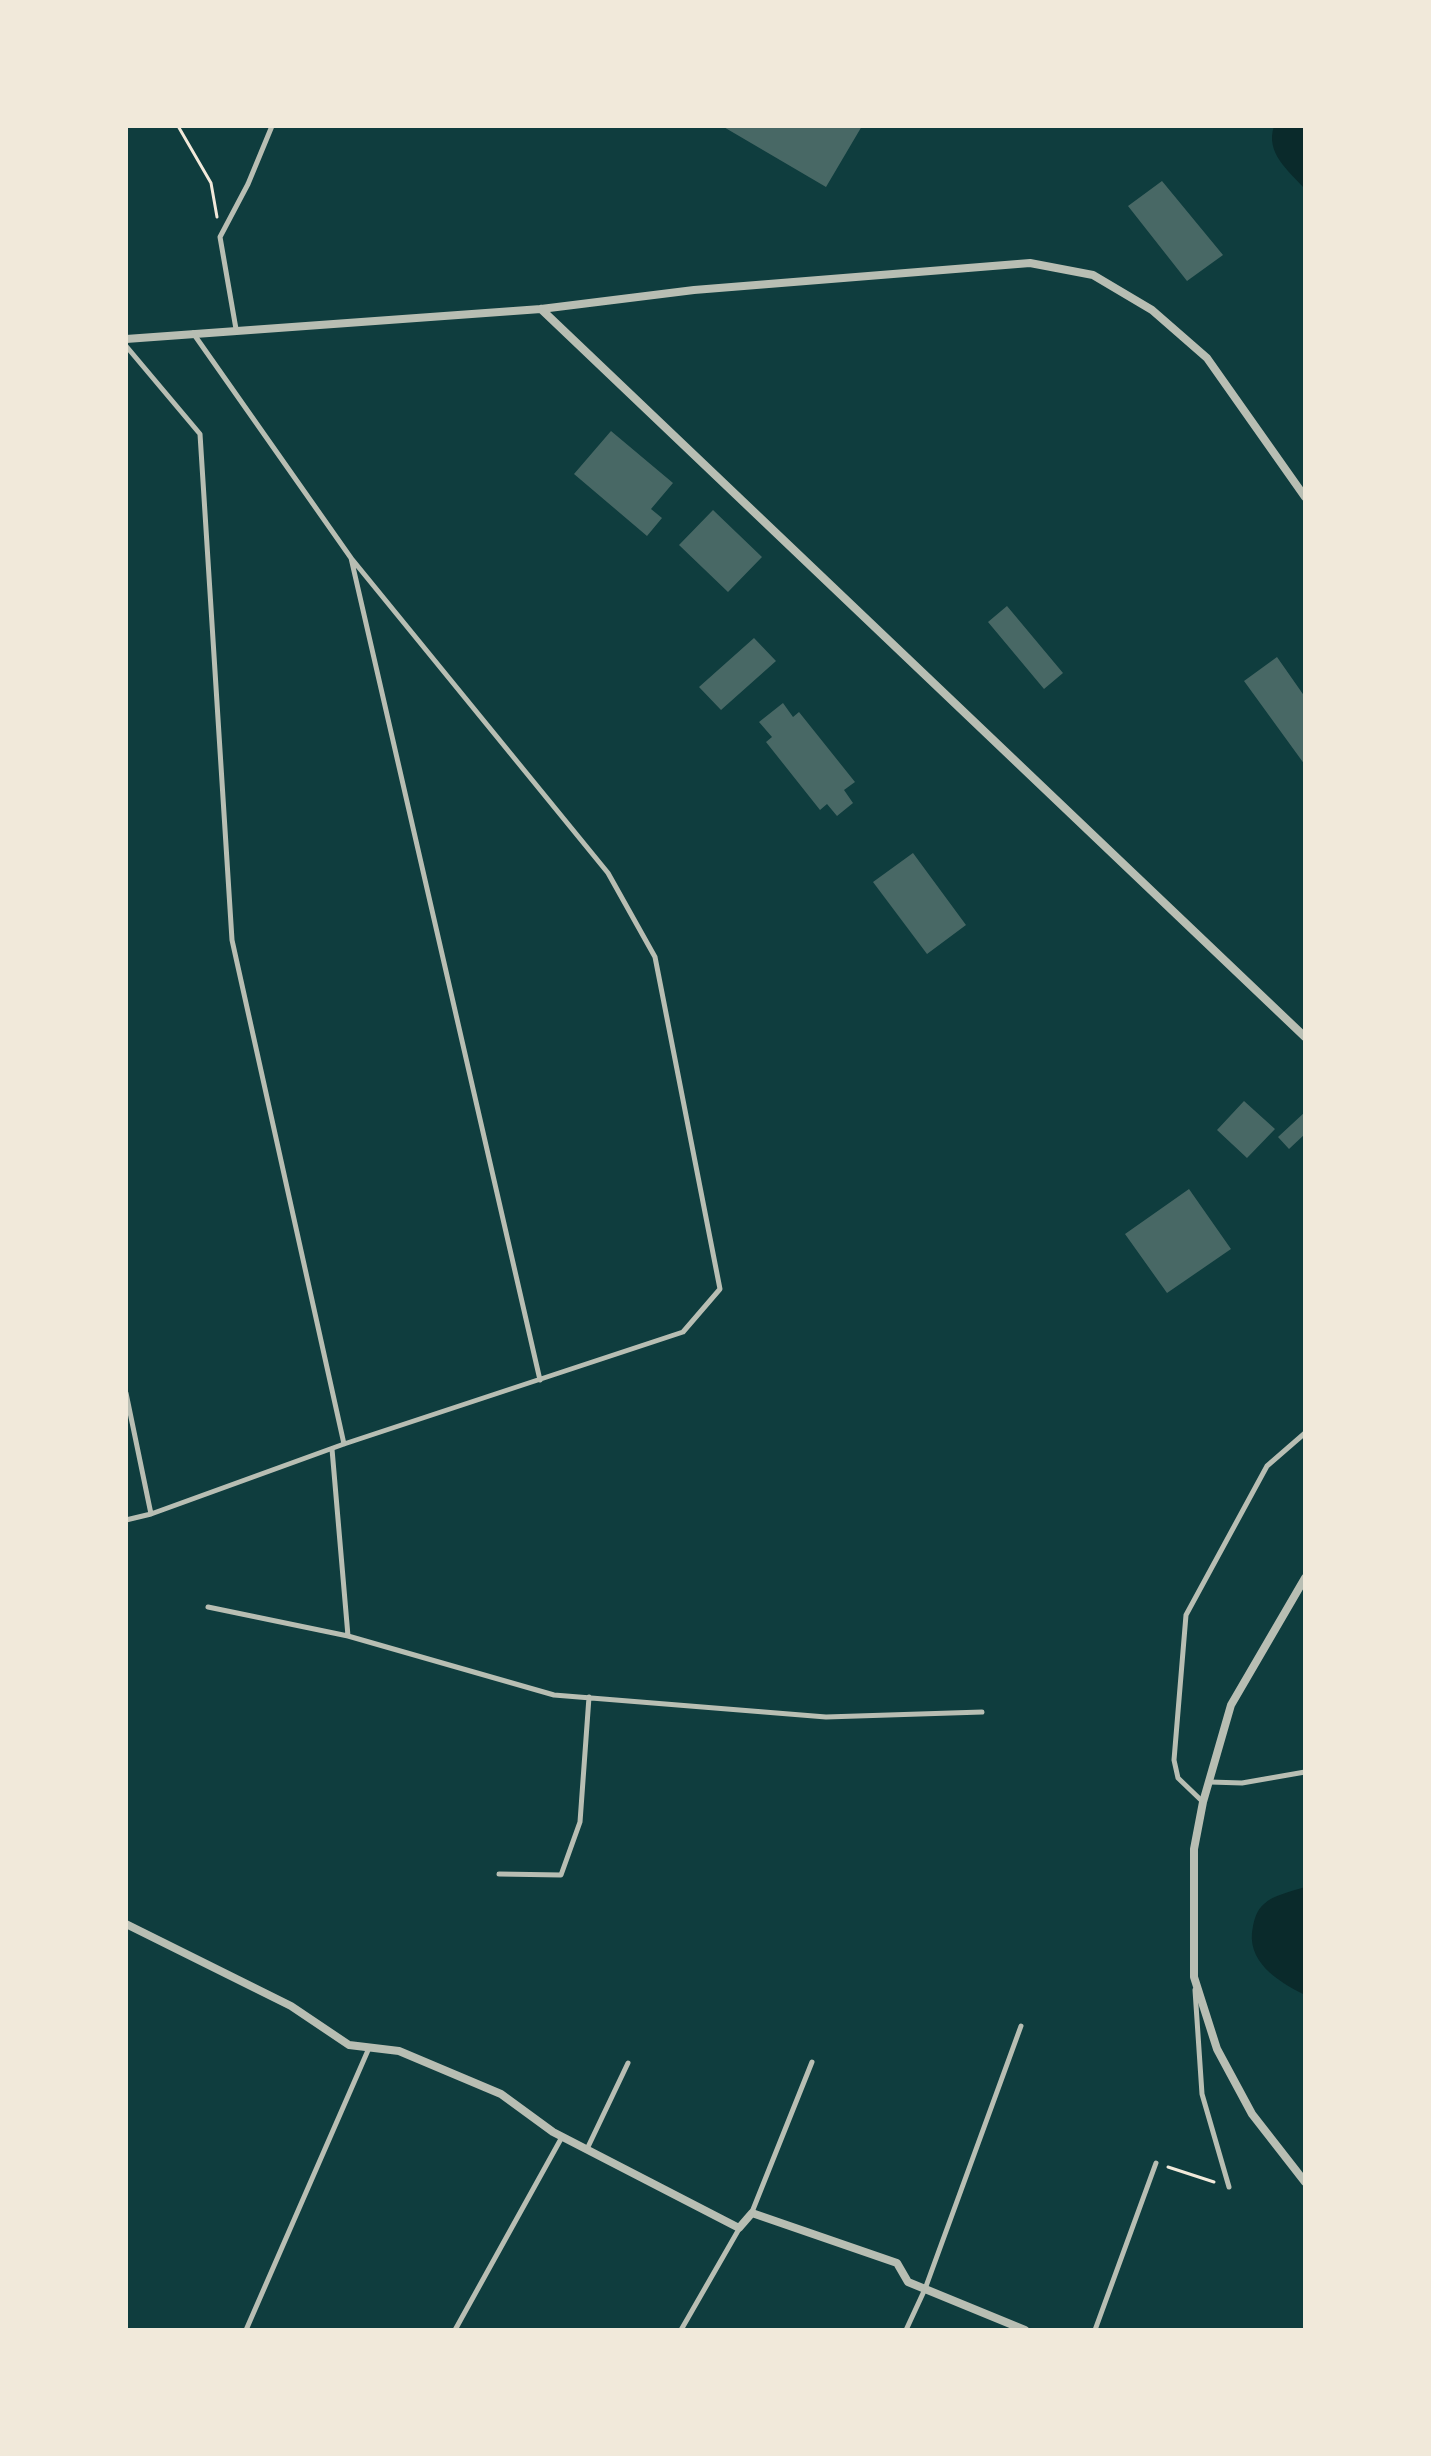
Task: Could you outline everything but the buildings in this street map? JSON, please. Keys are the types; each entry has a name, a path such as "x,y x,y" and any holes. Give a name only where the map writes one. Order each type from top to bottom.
{"street":[{"path":"126,339 541,309 694,290 1030,263 1093,275 1152,310 1207,358 1305,497"},
{"path":"541,309 1305,1037"},
{"path":"1305,1578 1231,1705 1203,1802 1194,1849 1194,1977 1217,2049 1252,2114 1305,2182"},
{"path":"126,1924 291,2006 349,2045 399,2051 501,2094 562,2137 739,2228 752,2213 897,2263 908,2282 1025,2330"}],"lane":[{"path":"236,329 220,237 248,184 272,126"},
{"path":"126,1520 683,1332 720,1289 655,957 608,873 351,558 193,333"},
{"path":"126,346 200,434 232,940 344,1444"},
{"path":"351,558 540,1380"},
{"path":"126,1393 151,1514"},
{"path":"1203,1802 1178,1778 1174,1760 1186,1615 1267,1466 1305,1433"},
{"path":"332,1449 348,1636"},
{"path":"208,1607 348,1636 554,1695 826,1717 982,1712"},
{"path":"499,1874 561,1875 580,1822 589,1697"},
{"path":"1209,1782 1242,1783 1305,1772"},
{"path":"1194,1977 1202,2094 1229,2187"},
{"path":"906,2330 925,2289 1021,2026"},
{"path":"246,2330 369,2047"},
{"path":"752,2213 812,2062"},
{"path":"587,2149 628,2063"},
{"path":"455,2330 562,2137"},
{"path":"1095,2330 1156,2163"},
{"path":"681,2330 739,2228"}],"path":[{"path":"178,126 211,183 220,237"},
{"path":"1156,2163 1229,2187"}],"water":[{"path":"1274,126 1305,126 1305,189 1275,153"},
{"path":"1305,1887 1305,1995 1266,1968 1254,1950 1252,1938 1253,1926 1262,1906 1278,1896"}]}
